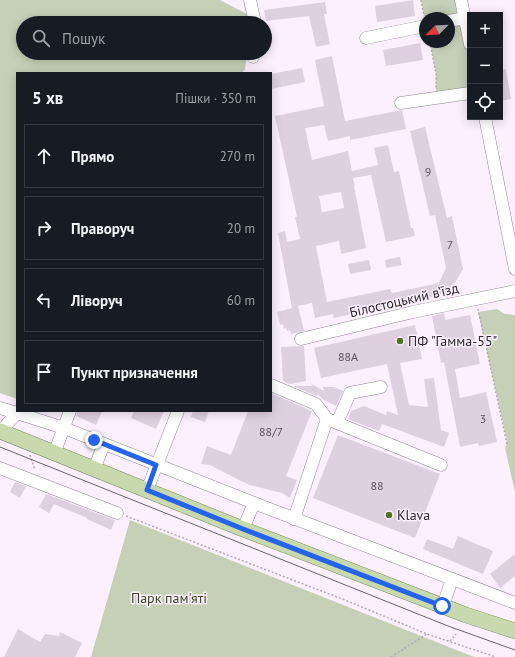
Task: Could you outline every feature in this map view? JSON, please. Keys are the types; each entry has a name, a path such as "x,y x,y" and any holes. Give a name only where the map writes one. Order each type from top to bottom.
{"main road":[{"path":"0,431 243,529 471,617 515,631"}],"street":[{"path":"250,0 253,16"},
{"path":"461,0 467,28"},
{"path":"455,20 465,18"},
{"path":"366,38 419,27"},
{"path":"401,103 467,93"},
{"path":"486,120 515,269"},
{"name":"Білостоцький в’їзд","path":"301,339 413,312 515,291"},
{"path":"272,385 316,404 332,421 441,465"},
{"path":"294,519 332,421 350,393 381,387"},
{"path":"0,408 16,412"},
{"path":"0,431 18,412 64,428 254,504 515,603"},
{"path":"54,454 70,412"},
{"path":"147,490 178,412"},
{"path":"94,469 104,444"},
{"path":"0,468 118,513"},
{"path":"243,529 254,504"},
{"path":"442,606 452,579"}],"path":[{"path":"421,0 423,12"},
{"path":"431,48 436,74 436,97"},
{"path":"475,299 507,444"},
{"path":"24,441 40,483"},
{"path":"118,513 345,600 427,634 496,657"},
{"path":"391,657 427,634"},
{"path":"450,641 456,634"}],"green space":[{"path":"0,0 220,0 251,16 16,16 16,60 246,60 245,70 242,72 16,72 16,399 0,393"},
{"path":"421,0 461,0 467,29 467,93 436,97 436,74 431,48 455,48 455,12 423,12"},
{"path":"497,309 505,314 515,315 515,492 505,448 507,444 506,436 478,312"},
{"name":"Парк пам'яті","path":"130,520 469,655 475,657 91,657"}],"building":[{"path":"413,0 415,16 377,22 375,6"},
{"path":"325,2 327,14 324,14 330,44 316,47 309,16 272,20 272,16 265,16 264,10"},
{"path":"419,43 423,60 386,66 383,50"},
{"path":"332,56 345,121 402,110 406,129 350,140 350,136 328,141 324,125 305,128 312,160 348,151 352,171 378,165 374,148 388,145 394,172 399,171 411,228 413,228 415,236 386,242 371,175 353,178 366,248 341,254 339,241 316,246 327,302 390,289 392,293 439,283 446,268 435,215 430,216 410,131 425,127 447,218 452,216 463,269 450,291 427,298 334,318 333,314 315,318 312,303 298,306 304,331 291,334 290,330 287,331 286,328 284,329 283,324 280,325 277,312 292,308 278,233 285,231 287,242 300,239 295,217 297,217 275,116 324,106 315,60","holes":["341,192 344,208 322,212 319,196"]},
{"path":"302,68 305,82 272,89 272,74"},
{"path":"506,69 511,99 503,100 503,84 503,70"},
{"path":"400,257 402,265 386,268 385,260"},
{"path":"369,260 371,270 350,274 348,264"},
{"path":"444,313 445,320 470,315 480,364 455,369 460,398 486,392 497,442 479,446 478,443 460,447 444,362 441,363 432,316"},
{"path":"415,325 422,359 400,363 409,405 428,407 424,379 434,378 441,430 449,433 444,447 382,424 379,431 348,419 351,411 364,406 386,415 387,411 398,415 387,364 321,378 314,348"},
{"path":"304,346 306,381 290,384 283,381 281,347"},
{"path":"310,383 324,391 323,387 334,387 343,391 336,406 322,399 318,394 317,396 293,386 313,386"},
{"path":"272,393 312,411 286,476 297,480 290,498 282,493 250,485 210,465 201,464 207,446 231,455 248,412 272,412"},
{"path":"77,412 102,412 96,425 76,416"},
{"path":"134,412 164,412 156,429 131,418"},
{"path":"193,412 209,412 205,422 191,417"},
{"path":"338,435 440,474 415,538 313,498"},
{"path":"15,482 26,486 20,498 10,492"},
{"path":"46,494 115,520 111,530 54,504 49,513 39,507"},
{"path":"458,536 493,551 483,574 423,549 427,539 453,549"},
{"path":"515,554 515,576 500,588 490,574"},
{"path":"18,629 40,642 45,634 59,636 60,632 82,643 75,657 4,657"}],"tram line":[{"path":"0,447 448,626 515,650"}],"place":[{"name":"ПФ \"Гамма-55\"","path":"400,341"},
{"name":"Klava","path":"389,515"}],"route":[{"path":"94,440 156,465 147,490 442,606"}]}
